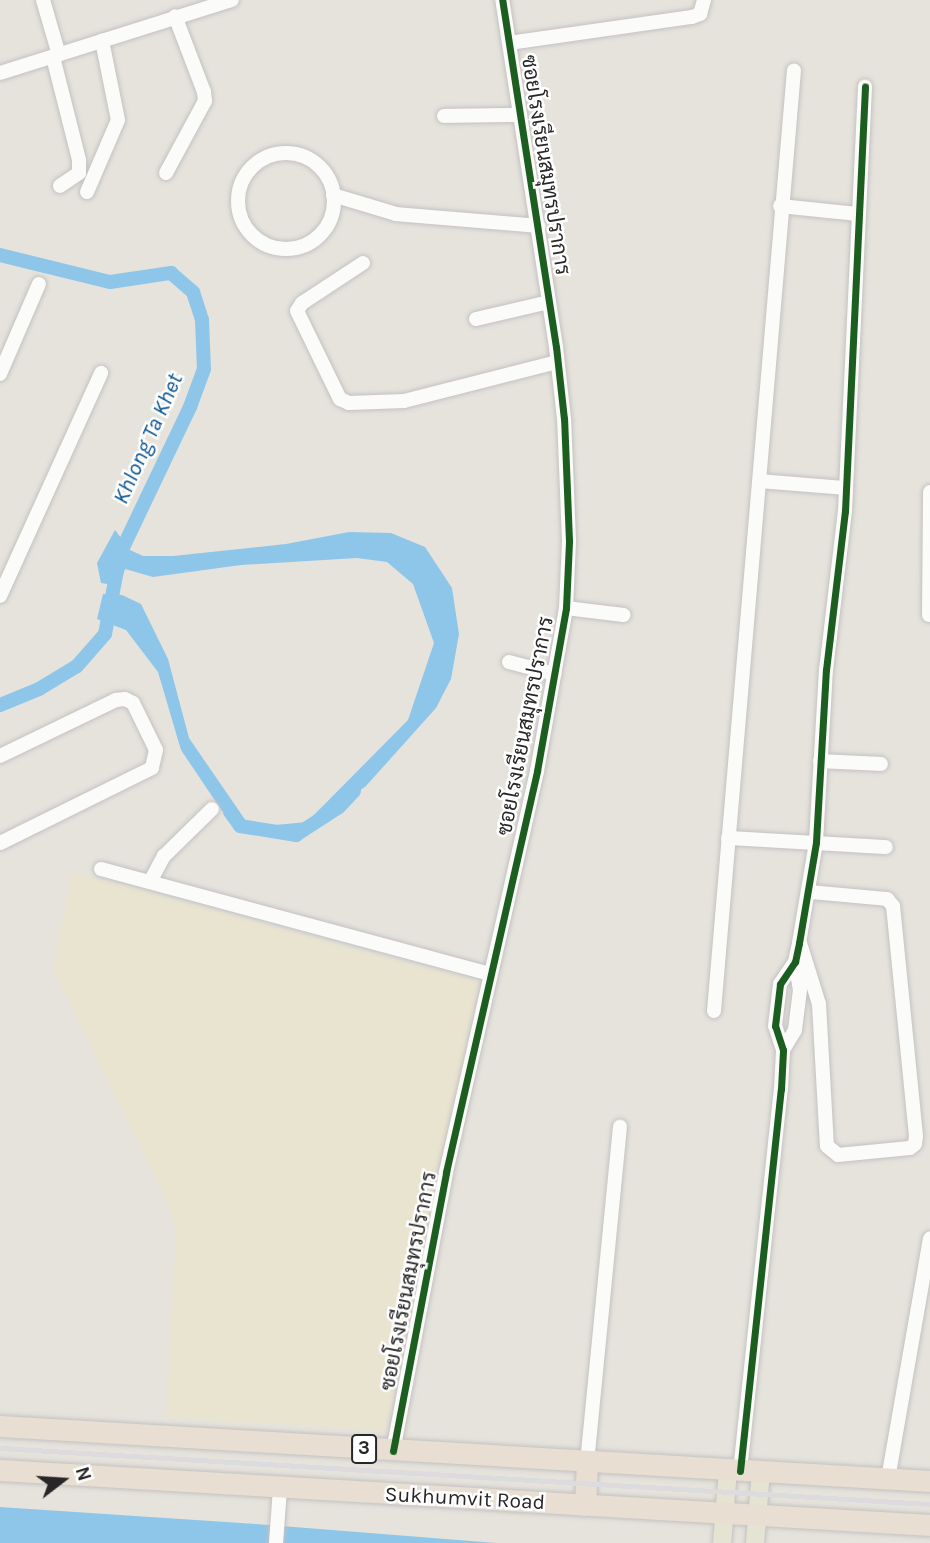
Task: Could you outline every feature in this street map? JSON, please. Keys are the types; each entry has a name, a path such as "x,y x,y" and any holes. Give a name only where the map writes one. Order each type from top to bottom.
{"highway":[{"name":"Sukhumvit Road","path":"0,1426 587,1463 930,1481"},
{"path":"585,1505 587,1463"},
{"name":"Sukhumvit Road","path":"0,1470 930,1525"}],"main road":[{"path":"722,1543 725,1514 743,1471"},
{"path":"743,1471 757,1516 755,1543"}],"street":[{"path":"43,0 79,160 79,173 60,186"},
{"path":"0,73 232,0"},
{"name":"ซอยโรงเรียนสมุทรปราการ","path":"393,1451 446,1172 537,771 566,608 569,504 557,362 502,0"},
{"path":"509,43 692,17 700,14 704,0"},
{"path":"166,173 205,101 175,16"},
{"path":"88,192 118,120 102,41"},
{"path":"714,1012 760,481 780,206 794,70"},
{"path":"743,1471 783,1050 775,1026 780,984 795,961 810,892 816,842 826,670 846,488 865,86"},
{"path":"444,116 520,115"},
{"path":"278,153 296,153 312,160 325,172 333,195 329,223 318,237 303,246 285,250 268,246 253,236 243,222 238,205 240,187 248,171 261,159 278,153"},
{"path":"333,195 396,214 538,226"},
{"path":"780,206 858,214"},
{"path":"363,263 302,303 298,311 340,399 349,403 404,401 557,362"},
{"path":"0,374 39,284"},
{"path":"476,319 548,302"},
{"path":"0,596 101,373"},
{"path":"760,481 846,488"},
{"path":"929,615 930,492"},
{"path":"566,608 624,615"},
{"path":"509,662 554,674"},
{"path":"0,756 116,699 133,703 156,750 152,768 0,843"},
{"path":"820,761 881,764"},
{"path":"150,883 164,856 212,809"},
{"path":"728,838 886,847"},
{"path":"101,869 489,974"},
{"path":"799,943 817,987 827,1146 838,1155 910,1148 915,1144 916,1136 893,906 887,899 810,892"},
{"path":"783,1050 794,1030 800,990 795,961"},
{"path":"587,1463 620,1127"},
{"path":"888,1479 930,1239"},
{"path":"276,1543 280,1488"}],"shaded area":[{"path":"72,872 479,982 386,1431 166,1417 176,1231 166,1198 53,969"}],"water":[{"path":"115,530 130,550 143,556 173,556 286,544 349,532 391,533 425,547 452,588 459,634 451,679 436,708 366,786 313,824 292,835 240,826 222,811 181,750 158,672 126,630 97,619 103,594 122,595 141,604 168,659 189,738 246,821 275,825 307,822 408,720 434,643 413,584 387,562 357,558 241,565 153,577 125,569 120,586 101,583 97,563"},
{"path":"0,1507 256,1524 496,1543 0,1543"}],"waterway":[{"name":"Khlong Ta Khet","path":"0,255 110,282 171,273 193,292 202,320 204,369 190,407 120,554 105,634 77,666 39,689 0,705"},
{"path":"230,812 240,826 296,835 339,807 354,791"}],"railway":[{"path":"0,1448 930,1504"}],"cycle path":[{"path":"393,1451 446,1172 537,771 566,608 569,541 564,419 556,347 502,0"},
{"path":"740,1471 781,1089 783,1050 775,1026 780,984 795,962 816,842 826,670 845,511 865,86"}]}
